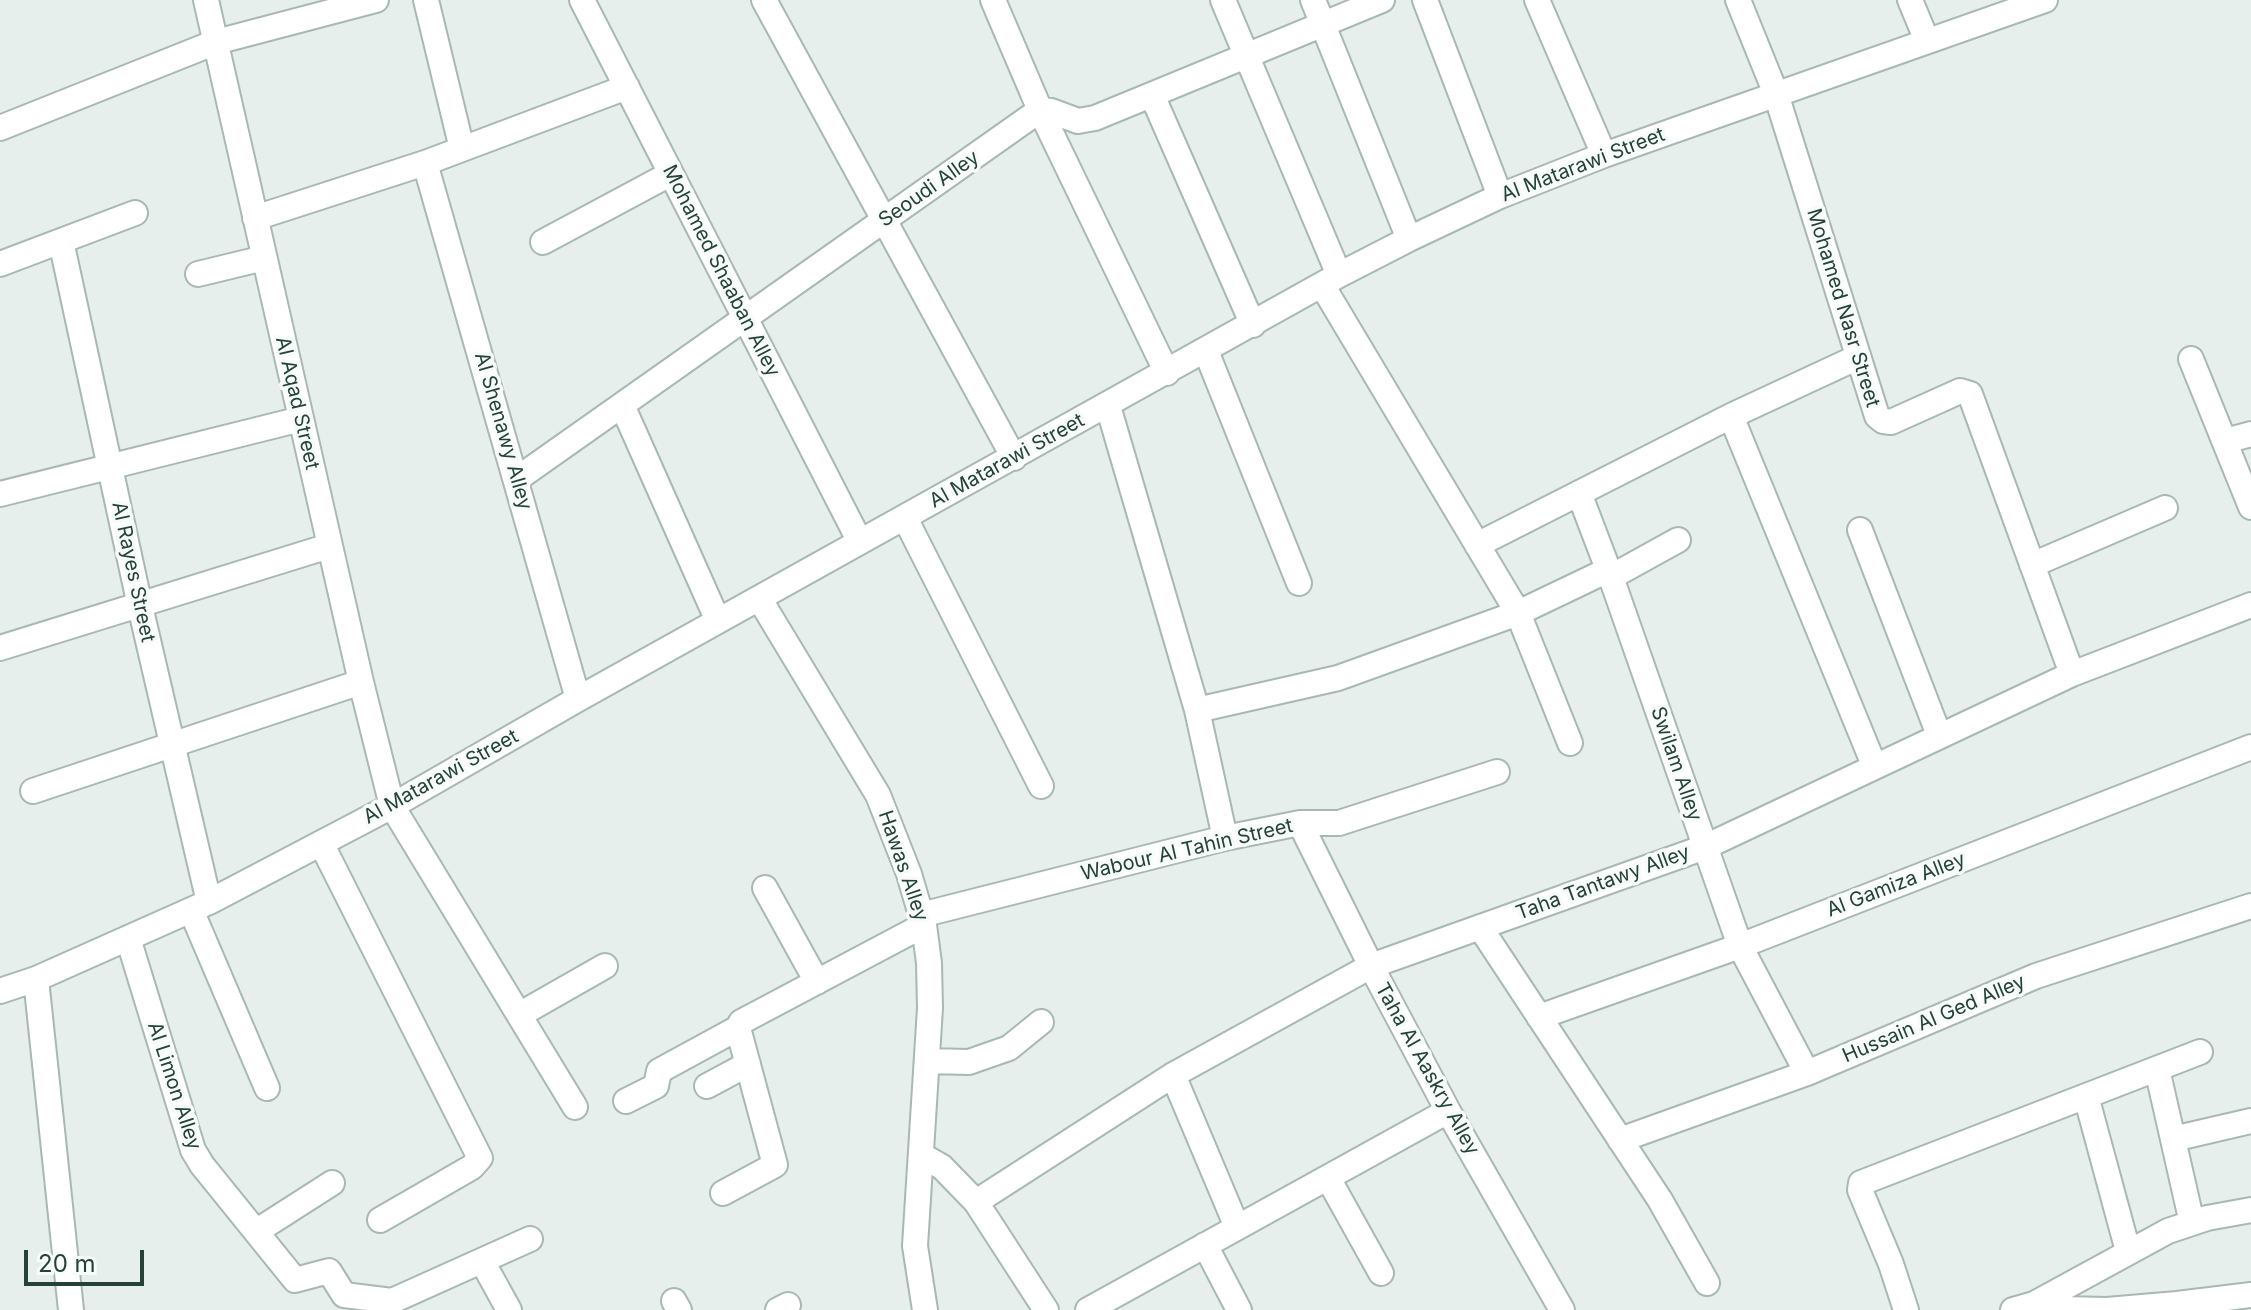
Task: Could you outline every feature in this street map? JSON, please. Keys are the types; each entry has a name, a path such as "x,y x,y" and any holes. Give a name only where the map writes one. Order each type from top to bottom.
{"street":[{"name":"Al Aqad Street","path":"206,0 329,546 392,806 575,1107"},
{"path":"0,128 216,42 376,0"},
{"path":"426,0 462,149"},
{"name":"Mohamed Shaaban Alley","path":"582,0 860,542"},
{"path":"764,0 1014,458"},
{"path":"993,0 1040,110 1167,373"},
{"path":"1223,0 1247,56 1330,280 1518,613 1570,743"},
{"path":"1313,0 1409,239"},
{"path":"1040,110 1087,121 1382,0"},
{"path":"1425,0 1500,196"},
{"path":"1537,0 1604,155"},
{"name":"Mohamed Nasr Street","path":"1738,0 1776,94 1877,416 1891,422 1960,391 1970,394 2072,674"},
{"path":"1910,0 1927,41"},
{"name":"Al Matarawi Street","path":"0,991 36,979 200,906 392,806 759,598 1409,239 1500,196 1604,155 1927,41 2015,5 2045,0"},
{"path":"255,218 425,163 627,87"},
{"path":"1152,95 1253,325"},
{"name":"Seoudi Alley","path":"517,479 1040,110"},
{"name":"Al Shenawy Alley","path":"425,163 578,699"},
{"path":"543,242 670,174"},
{"path":"0,264 135,213"},
{"name":"Al Rayes Street","path":"61,241 171,745 200,906 267,1088"},
{"path":"198,274 264,258"},
{"path":"1206,351 1299,583"},
{"path":"1477,545 1731,416 1858,357"},
{"path":"2191,359 2251,507"},
{"path":"622,405 718,621"},
{"path":"1108,406 1197,710 1225,838"},
{"path":"1731,416 1874,765"},
{"path":"0,494 301,419"},
{"path":"2225,441 2251,434"},
{"name":"Swilam Alley","path":"1579,493 1740,946 1807,1073"},
{"path":"2032,565 2165,508"},
{"path":"905,518 1041,786"},
{"path":"1860,530 1939,735"},
{"path":"1197,710 1338,678 1518,613 1610,574 1678,540"},
{"path":"0,648 329,546"},
{"name":"Hawas Alley","path":"759,598 878,795 909,874 922,920 929,963 927,1061 915,1246 925,1310"},
{"name":"Taha Tantawy Alley","path":"976,1202 1173,1075 1371,966 1705,847 2072,674 2251,605"},
{"path":"33,791 361,682"},
{"name":"Al Gamiza Alley","path":"1539,1017 1740,946 2251,747"},
{"name":"Wabour Al Tahin Street","path":"626,1101 656,1086 659,1071 922,920 1225,838 1300,823 1339,823 1497,772"},
{"name":"Taha Al Aaskry Alley","path":"1300,823 1448,1111 1562,1310"},
{"path":"321,843 480,1158 472,1167 380,1220"},
{"path":"765,888 817,982"},
{"name":"Hussain Al Ged Alley","path":"1620,1140 1807,1073 2036,976 2251,906"},
{"path":"1480,927 1660,1200 1707,1283"},
{"name":"Al Limon Alley","path":"128,938 187,1136 202,1165 295,1280 329,1271 344,1295 387,1301 530,1239"},
{"path":"519,1015 605,966"},
{"path":"36,979 71,1310"},
{"path":"927,1061 969,1062 1009,1048 1041,1022"},
{"path":"723,1193 775,1165 738,1028"},
{"path":"1906,1310 1891,1264 1860,1190 1861,1183 2200,1052"},
{"path":"707,1086 748,1064"},
{"path":"2157,1069 2192,1223"},
{"path":"1173,1075 1237,1227"},
{"path":"2086,1096 2128,1251"},
{"path":"1088,1310 1448,1111"},
{"path":"2173,1139 2251,1121"},
{"path":"921,1155 942,1167 976,1202 1046,1310"},
{"path":"1328,1178 1381,1273"},
{"path":"257,1231 332,1183"},
{"path":"2023,1307 2168,1231 2251,1210"},
{"path":"1205,1245 1239,1310"},
{"path":"482,1261 509,1310"},
{"path":"2023,1307 2107,1310 2247,1300"}]}
